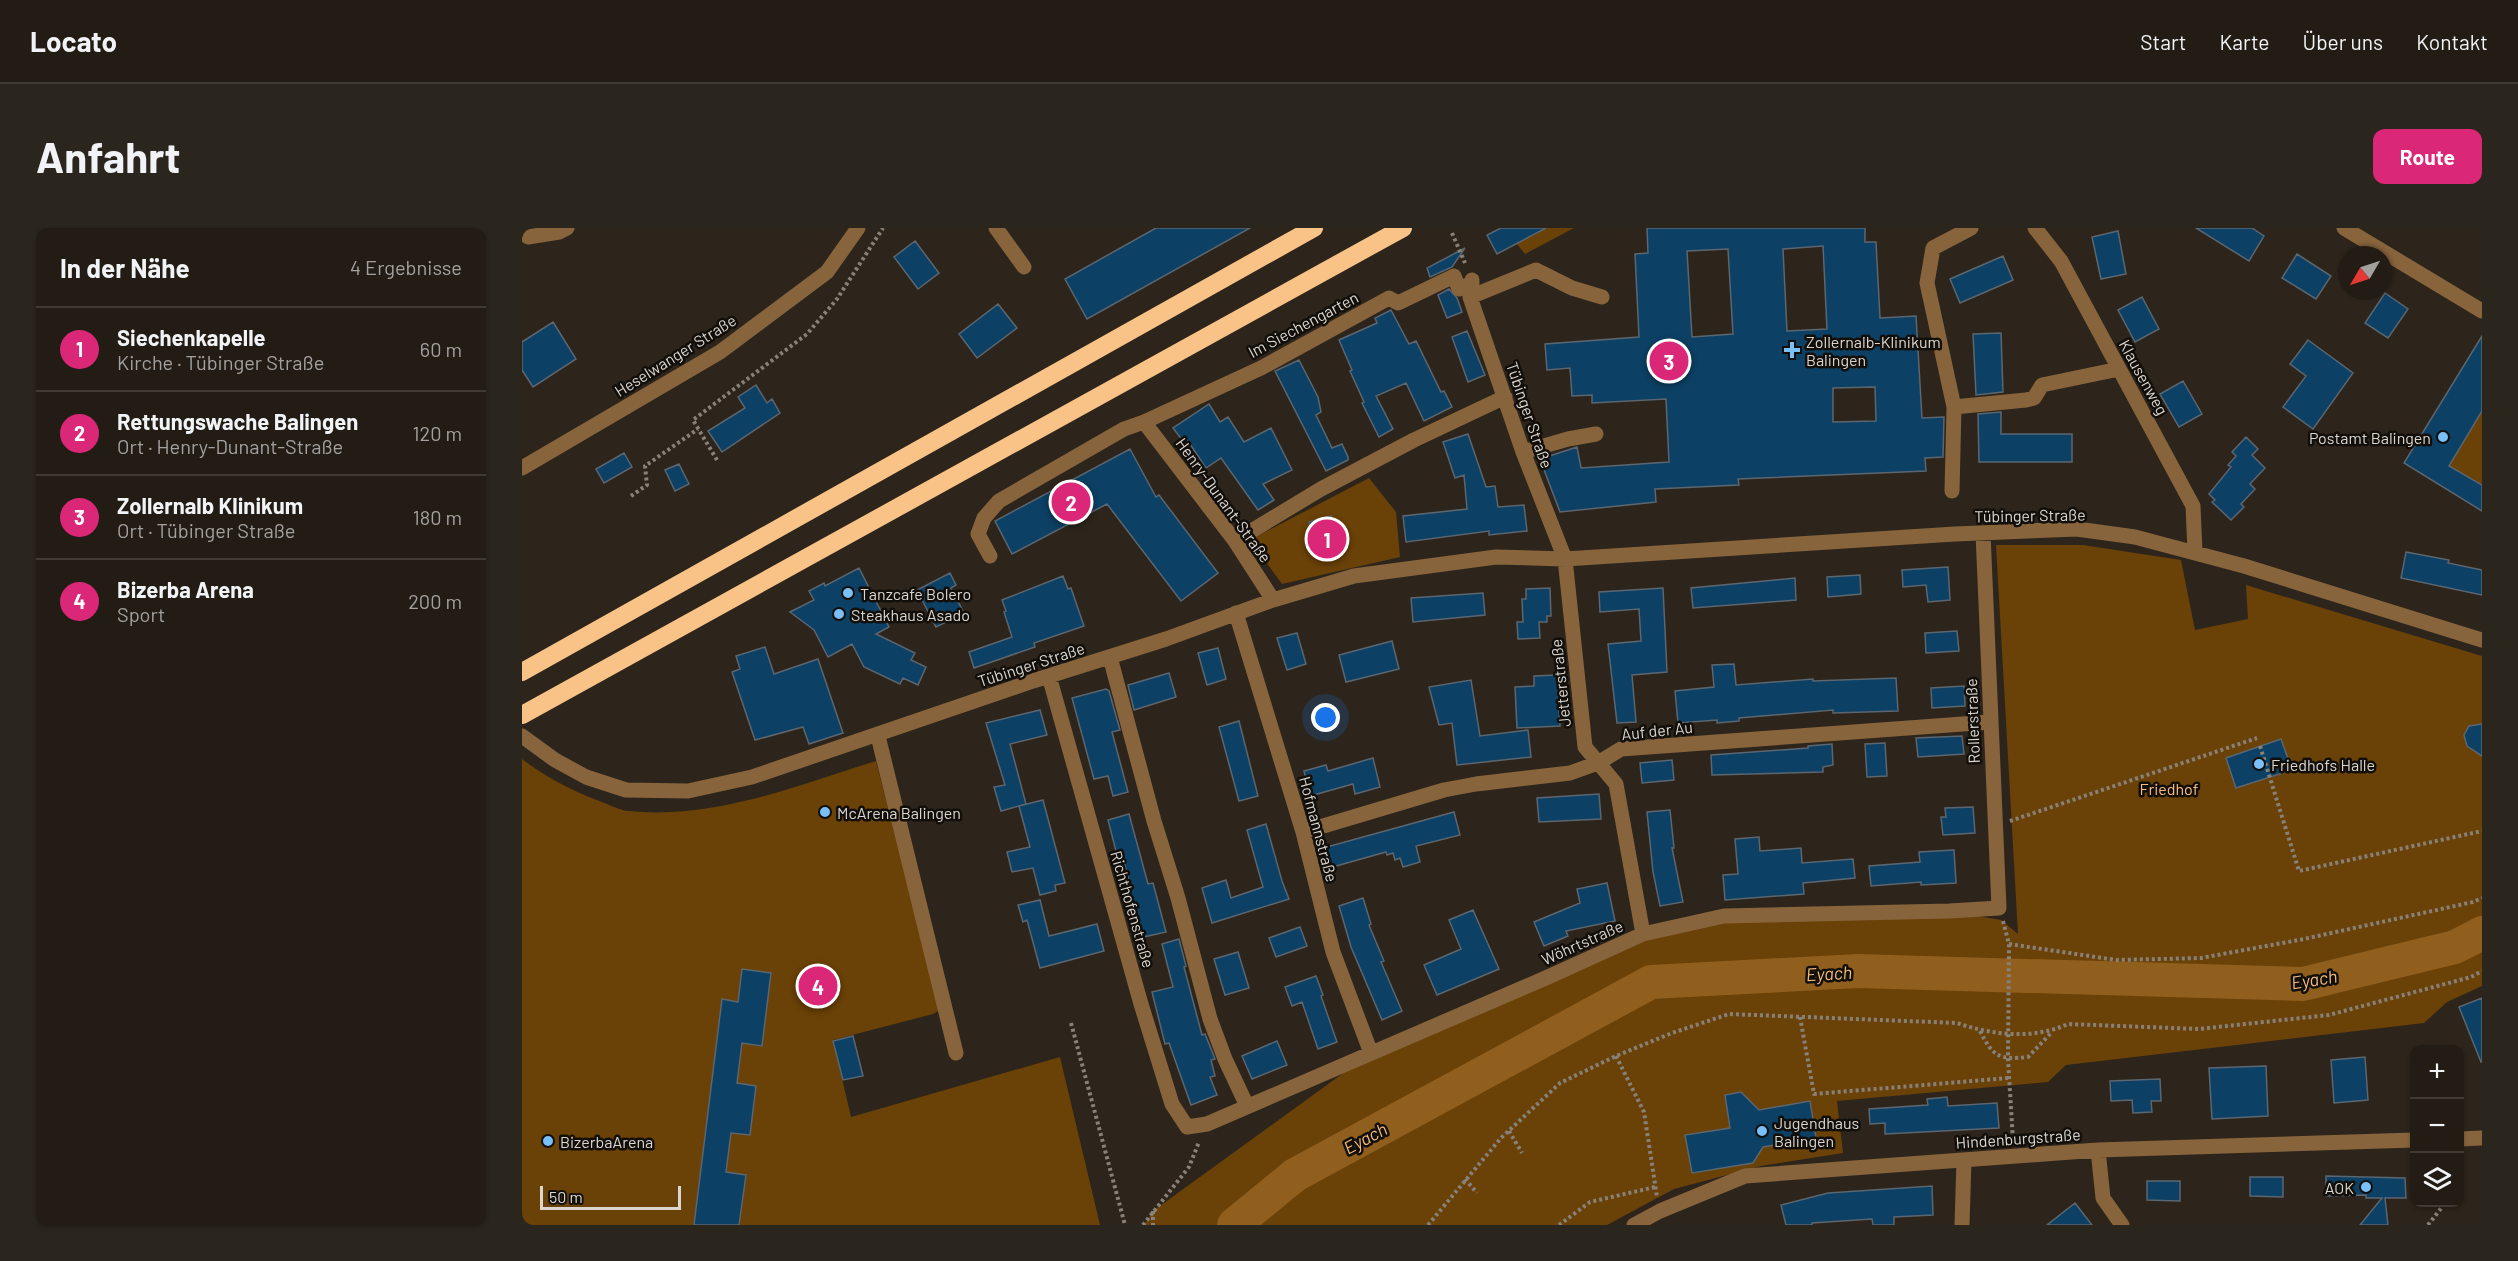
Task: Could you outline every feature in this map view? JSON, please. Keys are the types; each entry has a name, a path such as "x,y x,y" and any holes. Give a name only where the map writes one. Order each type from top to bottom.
{"highway":[{"path":"522,672 1314,228"},
{"path":"522,715 1403,228"}],"street":[{"path":"528,237 559,232 567,228"},
{"name":"Heselwanger Straße","path":"522,468 720,352 827,272 858,228"},
{"path":"996,228 1024,267"},
{"path":"1952,491 1954,406 1927,282 1933,248 1971,228"},
{"name":"Klausenweg","path":"2035,228 2061,261 2193,506 2195,552"},
{"path":"2344,228 2482,311"},
{"path":"1472,287 1536,270 1572,288 1602,297"},
{"name":"Im Siechengarten","path":"990,556 978,534 984,518 999,501 1124,429 1261,368 1389,298 1398,303 1454,276 1459,289 1472,287"},
{"name":"Tübinger Straße","path":"1472,287 1523,452 1565,560"},
{"path":"1954,406 2026,400 2034,398 2042,385 2119,369"},
{"path":"1235,541 1331,483 1505,397"},
{"name":"Henry-Dunant-Straße","path":"1144,422 1235,541 1273,600"},
{"path":"1523,452 1568,439 1596,434"},
{"name":"Tübinger Straße","path":"522,736 555,760 586,777 626,790 688,791 752,777 1273,600 1354,576 1496,557 1565,560 1983,533 2077,529 2135,537 2195,552 2482,640"},
{"name":"Rollerstraße","path":"1983,533 1999,908"},
{"name":"Jetterstraße","path":"1565,560 1585,747 1616,784 1643,934"},
{"name":"Hofmannstraße","path":"1236,613 1303,832 1333,952 1371,1053"},
{"path":"1110,657 1210,1019 1225,1059 1247,1106"},
{"name":"Richthofenstraße","path":"1049,676 1141,1004 1172,1104 1187,1127 1207,1124"},
{"name":"Auf der Au","path":"1303,832 1444,790 1570,773 1598,763 1621,749 1990,722"},
{"path":"878,736 956,1053"},
{"name":"Wöhrtstraße","path":"1207,1124 1643,934 1724,915 1999,908"},
{"path":"2464,1139 2482,1138"},
{"name":"Hindenburgstraße","path":"1634,1225 1663,1218 1745,1176 2098,1150 2410,1140"},
{"path":"2098,1150 2103,1197 2122,1225"},
{"path":"1962,1225 1964,1160"}],"path":[{"path":"717,460 693,420 807,334 837,299 883,228"},
{"path":"1452,232 1472,287"},
{"path":"631,496 646,485 645,466 698,429"},
{"path":"1994,826 2257,738"},
{"path":"2260,747 2299,871 2482,831"},
{"path":"2014,1156 2008,1059 2009,944 2116,960 2201,958 2389,922 2482,898"},
{"path":"1428,1225 1509,1131 1560,1083 1616,1056 1729,1014 1957,1023 1980,1031 2008,1034 2052,1031 2068,1024 2199,1029 2329,1015 2471,977 2482,971"},
{"path":"1800,1017 1814,1094 2009,1078"},
{"path":"1071,1023 1125,1225"},
{"path":"1980,1031 1990,1050 2008,1059 2028,1057 2052,1031"},
{"path":"1616,1056 1644,1112 1655,1187 1663,1218"},
{"path":"1143,1225 1189,1167 1207,1124"},
{"path":"1509,1131 1522,1153"},
{"path":"1466,1179 1477,1193"},
{"path":"1559,1225 1590,1202 1655,1187"},
{"path":"2428,1225 2443,1207"},
{"path":"1152,1211 1153,1225"}],"green space":[{"path":"1504,228 1574,228 1525,254"},
{"path":"2482,411 2482,485 2449,466"},
{"path":"1369,478 1396,512 1400,557 1282,584 1250,540"},
{"name":"Friedhof","path":"1996,545 2083,545 2181,560 2195,630 2248,619 2246,585 2482,656 2482,986 2447,1002 2424,1023 2066,1065 2048,1082 1837,1101 1843,1153 1761,1166 1674,1189 1607,1225 1144,1225 1153,1211 1371,1053 1643,934 1724,916 1949,911 2001,920 2018,934"},
{"path":"522,759 560,784 621,810 660,812 723,806 754,799 876,761 940,1010 933,1014 833,1040 851,1117 1060,1057 1100,1225 522,1225"}],"building":[{"path":"1156,228 1250,228 1087,319 1065,279"},
{"path":"1501,228 1546,228 1497,254 1487,235"},
{"path":"1647,228 1865,228 1865,242 1876,242 1880,318 1916,316 1922,418 1944,417 1943,457 1925,458 1926,471 1738,479 1739,485 1655,489 1656,502 1560,512 1540,459 1577,447 1581,468 1669,462 1666,399 1592,403 1592,395 1572,396 1570,368 1547,370 1545,344 1639,337 1635,254 1648,253","holes":["1823,246 1827,329 1787,331 1783,249","1728,249 1733,334 1692,337 1687,251","1875,387 1876,421 1833,422 1833,388"]},
{"path":"2196,228 2252,228 2264,236 2249,261"},
{"path":"2118,231 2126,274 2101,279 2092,237"},
{"path":"915,241 939,273 918,289 894,257"},
{"path":"1465,248 1452,267 1430,277 1427,268"},
{"path":"2297,254 2331,276 2316,299 2282,278"},
{"path":"2003,256 2013,280 1960,303 1950,279"},
{"path":"1449,289 1457,298 1462,312 1447,318 1438,295"},
{"path":"2142,297 2159,329 2135,342 2118,310"},
{"path":"2392,298 2408,309 2388,338 2365,323 2380,300 2392,300"},
{"path":"998,304 1017,328 977,358 959,334"},
{"path":"1391,310 1409,344 1416,341 1441,392 1444,391 1452,407 1424,421 1406,383 1376,396 1393,429 1379,437 1362,403 1364,402 1339,340 1377,323 1375,318"},
{"path":"553,322 576,359 533,387 522,370 522,342"},
{"path":"1467,331 1485,375 1468,382 1452,337"},
{"path":"2001,333 2003,392 1976,395 1973,334"},
{"name":"Postamt Balingen","path":"2482,336 2482,411 2449,466 2482,485 2482,511 2404,463"},
{"path":"2308,340 2353,373 2313,429 2283,407 2306,376 2290,364"},
{"path":"1299,360 1318,397 1321,412 1316,415 1332,448 1342,444 1348,457 1348,460 1326,471 1275,371"},
{"path":"2183,381 2202,414 2179,427 2160,394"},
{"path":"756,385 767,403 772,399 780,413 722,452 708,431 745,408 738,397"},
{"path":"1209,404 1220,422 1228,417 1244,442 1271,428 1292,470 1263,484 1274,500 1258,510 1221,458 1206,468 1186,438 1183,441 1173,428"},
{"path":"2001,412 2001,434 2072,434 2072,462 1979,462 1978,414"},
{"path":"1468,434 1486,487 1495,486 1498,507 1524,505 1527,531 1489,535 1489,531 1406,542 1403,516 1467,509 1464,475 1455,478 1443,442"},
{"path":"2246,437 2258,449 2252,455 2265,468 2250,484 2255,489 2241,504 2244,507 2231,520 2212,502 2215,500 2209,494 2231,467 2228,465 2236,456 2232,452"},
{"path":"1130,449 1156,497 1159,495 1218,573 1181,601 1107,504 1012,554 995,521"},
{"path":"624,453 632,467 604,483 596,469"},
{"path":"679,464 689,484 675,491 665,470"},
{"path":"1331,516 1339,544 1317,550 1309,522"},
{"path":"2406,552 2449,560 2448,563 2482,570 2482,595 2401,578"},
{"path":"1948,567 1950,600 1928,602 1926,585 1903,587 1902,570"},
{"name":"Steakhaus Asado","path":"859,568 889,627 876,634 915,653 911,660 926,667 918,685 903,678 900,684 864,667 852,644 828,657 814,630 790,612 814,600 809,591 824,583 825,586"},
{"path":"950,573 956,585 951,588 964,613 936,627 917,590"},
{"path":"1860,575 1861,594 1828,597 1827,577"},
{"path":"1063,576 1068,589 1071,588 1084,626 1034,643 1035,647 974,668 969,652 1012,637 1002,600"},
{"path":"1795,578 1796,600 1693,608 1691,588"},
{"path":"1550,588 1551,616 1547,616 1547,622 1539,622 1540,638 1518,639 1517,622 1523,622 1522,599 1526,599 1526,589"},
{"path":"1663,588 1667,672 1632,675 1636,722 1617,723 1608,644 1641,641 1639,609 1600,612 1599,592"},
{"path":"1483,593 1485,615 1413,622 1411,598"},
{"path":"1957,631 1959,651 1926,653 1925,633"},
{"path":"1297,633 1306,664 1287,670 1277,638"},
{"path":"1392,641 1399,669 1346,682 1339,655"},
{"path":"765,647 774,674 818,659 843,733 809,744 803,727 755,740 732,672 740,669 736,656"},
{"path":"1218,648 1226,679 1207,685 1198,653"},
{"path":"1734,664 1736,685 1813,679 1813,681 1896,678 1898,711 1833,713 1833,710 1739,718 1739,721 1717,723 1717,720 1678,723 1675,691 1714,687 1712,665"},
{"path":"1169,673 1176,697 1134,710 1128,685"},
{"path":"1557,675 1560,726 1517,728 1515,687 1534,686 1534,676"},
{"path":"1471,680 1480,736 1528,730 1531,757 1457,765 1452,723 1439,725 1429,687"},
{"path":"1964,686 1965,706 1932,708 1931,688"},
{"path":"1106,689 1109,691 1120,730 1112,732 1128,792 1113,796 1108,776 1094,779 1072,698"},
{"path":"1040,710 1047,735 1010,744 1026,804 1001,811 994,787 1005,785 986,723"},
{"path":"1239,721 1258,796 1239,801 1219,727"},
{"path":"2482,724 2482,756 2467,746 2464,735 2469,726"},
{"path":"1962,736 1964,754 1918,757 1916,738"},
{"name":"Friedhofs Halle","path":"2281,739 2292,770 2236,788 2226,758"},
{"path":"1885,743 1887,776 1867,777 1865,744"},
{"path":"1832,744 1833,765 1823,767 1823,772 1712,775 1711,755 1808,748 1808,746"},
{"path":"1373,758 1380,787 1355,794 1353,784 1310,796 1304,771 1326,765 1328,771"},
{"path":"1672,760 1674,780 1642,783 1640,763"},
{"path":"1599,794 1601,819 1539,822 1537,798"},
{"path":"1043,800 1065,883 1055,885 1056,891 1040,895 1033,868 1012,872 1007,852 1030,847 1019,806"},
{"path":"1973,807 1975,833 1943,835 1941,817 1946,817 1945,808"},
{"path":"1670,810 1674,848 1672,848 1683,902 1660,906 1653,872 1647,812"},
{"path":"1454,812 1460,835 1416,846 1420,862 1403,867 1400,858 1395,860 1393,853 1387,855 1386,852 1329,868 1323,848"},
{"path":"1129,814 1148,884 1153,883 1166,932 1139,938 1126,890 1131,888 1122,854 1117,855 1108,820"},
{"path":"1266,824 1289,899 1212,923 1202,888 1226,880 1231,898 1263,887 1247,830"},
{"path":"1759,837 1760,851 1801,848 1802,863 1853,859 1855,878 1803,883 1804,894 1725,900 1723,875 1738,874 1735,839"},
{"path":"1954,850 1956,883 1921,885 1921,882 1871,886 1869,866 1920,862 1919,852"},
{"path":"1607,883 1615,921 1566,931 1568,936 1544,946 1534,922 1580,903 1577,889"},
{"path":"1363,898 1371,924 1369,925 1384,961 1381,962 1402,1011 1382,1020 1351,947 1339,906"},
{"path":"1040,900 1049,936 1097,924 1104,951 1040,968 1027,920 1023,922 1018,905"},
{"path":"1473,910 1499,969 1437,995 1424,965 1461,949 1449,920"},
{"path":"1300,927 1307,946 1276,957 1269,938"},
{"path":"1179,939 1202,1035 1205,1034 1215,1059 1211,1060 1215,1076 1210,1077 1217,1095 1191,1105 1169,1043 1165,1044 1152,992 1173,987 1162,944"},
{"path":"1238,952 1249,988 1225,995 1214,959"},
{"path":"742,969 771,973 762,1046 742,1043 737,1083 756,1086 750,1135 731,1133 726,1172 746,1175 739,1225 694,1225 722,999 738,1002"},
{"path":"1316,976 1337,1042 1318,1049 1302,1002 1292,1006 1285,987"},
{"path":"2482,998 2482,1062 2481,1062 2459,1007"},
{"path":"853,1036 863,1076 843,1080 833,1041"},
{"path":"1277,1041 1287,1065 1252,1079 1242,1056"},
{"path":"2365,1057 2368,1100 2334,1103 2331,1060"},
{"path":"2266,1066 2268,1116 2212,1119 2209,1068"},
{"path":"2160,1079 2161,1101 2151,1101 2152,1112 2133,1113 2132,1100 2111,1101 2110,1081"},
{"name":"Jugendhaus Balingen","path":"1741,1092 1759,1110 1810,1101 1816,1138 1763,1147 1753,1163 1692,1173 1685,1135 1730,1128 1725,1095"},
{"path":"1947,1097 1948,1106 1997,1103 1999,1128 1885,1134 1885,1123 1870,1124 1869,1109 1928,1105 1927,1099"},
{"name":"AOK","path":"2326,1176 2405,1178 2406,1198 2385,1198 2388,1225 2360,1225 2382,1198 2366,1198 2366,1195 2326,1196"},
{"path":"2250,1177 2283,1177 2283,1197 2250,1196"},
{"path":"2147,1181 2180,1181 2180,1201 2147,1200"},
{"path":"1932,1186 1933,1215 1894,1217 1894,1225 1873,1225 1872,1219 1812,1223 1812,1225 1786,1225 1781,1205 1828,1193"},
{"path":"2075,1203 2092,1225 2047,1225"}],"waterway":[{"name":"Eyach","path":"1234,1225 1295,1175 1651,982 1858,971 2303,984 2455,947 2482,933"}],"place":[{"name":"Zollernalb-Klinikum Balingen","path":"1792,350"},
{"name":"Zollernalb Klinikum","path":"1669,361"},
{"name":"Postamt Balingen","path":"2443,437"},
{"name":"Rettungswache Balingen","path":"1071,502"},
{"name":"Siechenkapelle","path":"1327,539"},
{"name":"Tanzcafe Bolero","path":"848,593"},
{"name":"Steakhaus Asado","path":"839,614"},
{"name":"Friedhofs Halle","path":"2259,764"},
{"name":"McArena Balingen","path":"825,812"},
{"name":"Bizerba Arena","path":"818,986"},
{"name":"Jugendhaus Balingen","path":"1762,1131"},
{"name":"BizerbaArena","path":"548,1141"},
{"name":"AOK","path":"2366,1187"}]}
